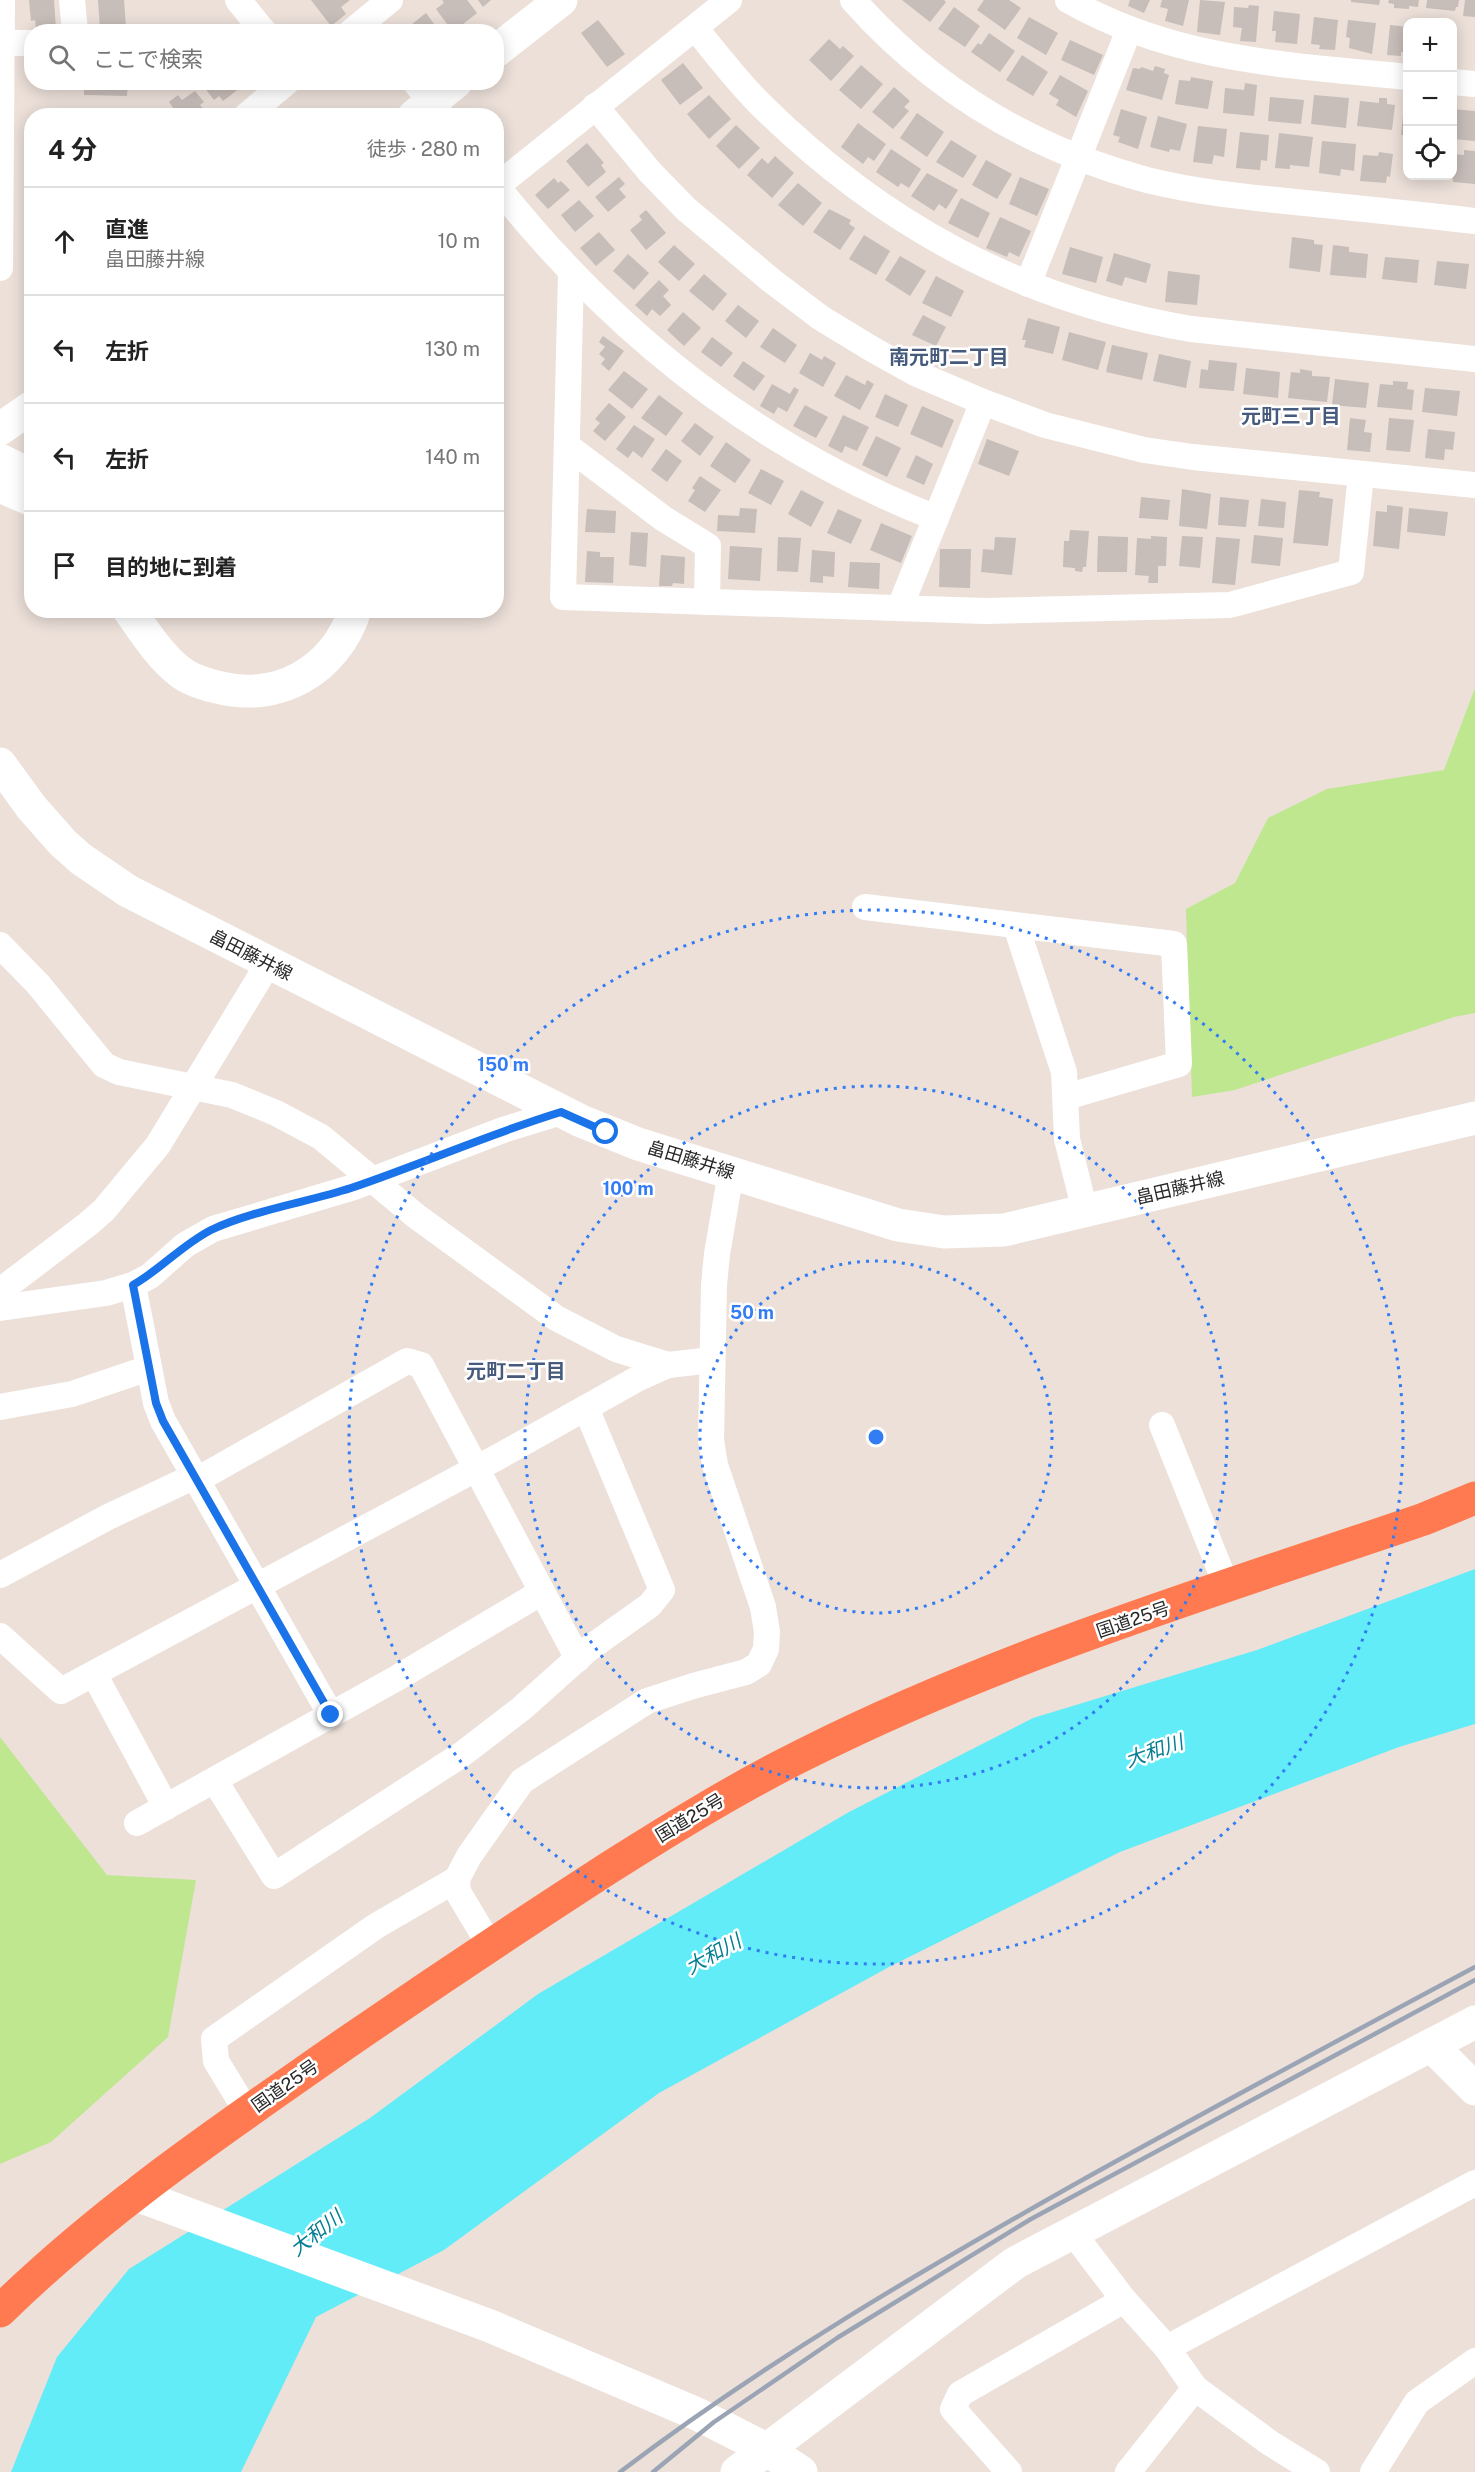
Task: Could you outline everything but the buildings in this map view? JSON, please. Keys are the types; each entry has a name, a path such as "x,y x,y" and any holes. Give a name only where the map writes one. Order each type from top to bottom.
{"highway":[{"name":"国道25号","path":"0,2311 95,2225 134,2194 247,2112 489,1944 685,1820 806,1753 866,1724 1006,1665 1424,1519 1475,1498"}],"street":[{"path":"0,268 2,0"},
{"path":"72,0 74,24"},
{"path":"238,0 258,24"},
{"path":"367,24 390,0"},
{"path":"504,45 561,0"},
{"path":"504,179 729,0"},
{"path":"853,0 894,44 928,74 962,98 1025,133 1078,157 1146,179 1219,194 1475,221"},
{"path":"1068,0 1130,30 1165,43 1236,59 1403,77"},
{"path":"695,28 758,102 839,175 883,208 924,234 1028,284 1102,310 1148,322 1191,329 1475,359"},
{"path":"1028,284 1130,30"},
{"path":"3,43 24,43"},
{"path":"1457,82 1475,84"},
{"path":"256,108 277,90"},
{"path":"595,106 650,172 686,209 772,281 821,318 872,349 915,372 983,402 1045,424 1144,450 1193,457 1475,485"},
{"path":"504,194 529,226 572,273 671,366 766,433 851,482 936,518"},
{"path":"572,273 562,597 985,611 1230,605 1351,573 1361,474"},
{"path":"900,607 983,402"},
{"path":"0,429 24,412"},
{"path":"567,446 664,519 708,546 707,602"},
{"path":"0,460 24,472"},
{"path":"0,486 24,496"},
{"path":"135,618 157,648 180,672 209,686 246,692 279,689 309,674 322,663 343,638 352,618"},
{"name":"畠田藤井線","path":"0,764 49,829 81,859 151,904 561,1112 638,1144 898,1225 922,1230 964,1233 1004,1230 1475,1118"},
{"path":"865,908 1174,944 1179,1064 1066,1097"},
{"path":"1016,926 1064,1072 1067,1139 1085,1211"},
{"path":"0,945 38,984 104,1065 119,1072 232,1095 276,1113 321,1137 416,1216 556,1318 616,1349 668,1365"},
{"path":"0,1291 104,1210 158,1145 195,1088 268,964"},
{"path":"0,1308 106,1293 133,1285 150,1276 185,1245 213,1229 323,1197 503,1130 561,1112"},
{"path":"489,1944 458,1892 457,1879 469,1856 522,1781 647,1701 746,1672 759,1664 766,1649 767,1632 763,1607 716,1465 711,1440 717,1254 731,1172"},
{"path":"133,1285 156,1403 163,1421 331,1715"},
{"path":"0,1636 61,1691 477,1469 637,1379 668,1365 712,1360"},
{"path":"0,1575 98,1522 196,1478 407,1361 421,1365 578,1659"},
{"path":"0,1407 72,1394 149,1368"},
{"path":"215,1781 274,1876 461,1755 521,1709 578,1659 650,1605 662,1590 586,1408"},
{"path":"1162,1425 1227,1587"},
{"path":"137,1824 331,1715 542,1592"},
{"path":"93,1674 166,1808"},
{"path":"247,2112 216,2061 214,2039 376,1926 457,1879"},
{"path":"737,2472 1015,2263 1475,2022"},
{"path":"1431,2045 1475,2089"},
{"path":"1167,2348 1475,2183"},
{"path":"134,2194 490,2326 697,2414 766,2449 801,2472"},
{"path":"1073,2233 1124,2300 1167,2348 1195,2388 1270,2443 1317,2472"},
{"path":"1009,2472 953,2409 960,2394 1124,2300"},
{"path":"1373,2472 1418,2402 1475,2361"},
{"path":"1128,2472 1195,2388"}],"green space":[{"path":"1475,688 1475,1013 1454,1017 1235,1090 1192,1097 1186,909 1235,883 1268,818 1327,789 1444,770"},
{"path":"0,1737 107,1875 196,1880 168,2037 51,2142 0,2164"}],"water":[{"name":"大和川","path":"1475,1569 1475,1724 1399,1747 1120,1852 889,1967 659,2093 444,2250 316,2317 241,2472 11,2472 57,2357 129,2269 370,2118 538,1994 849,1812 1033,1718 1257,1650"}],"railway":[{"path":"620,2472 732,2392 905,2282 1084,2179 1475,1967"},
{"path":"653,2472 714,2422 837,2338 1031,2219 1475,1980"}],"district":[{"name":"南元町二丁目","path":"949,357"},
{"name":"元町三丁目","path":"1291,416"},
{"name":"元町二丁目","path":"516,1371"}],"route":[{"path":"331,1715 163,1421 156,1403 133,1285 150,1276 185,1245 213,1229 354,1187 503,1130 561,1112 606,1132"}]}
